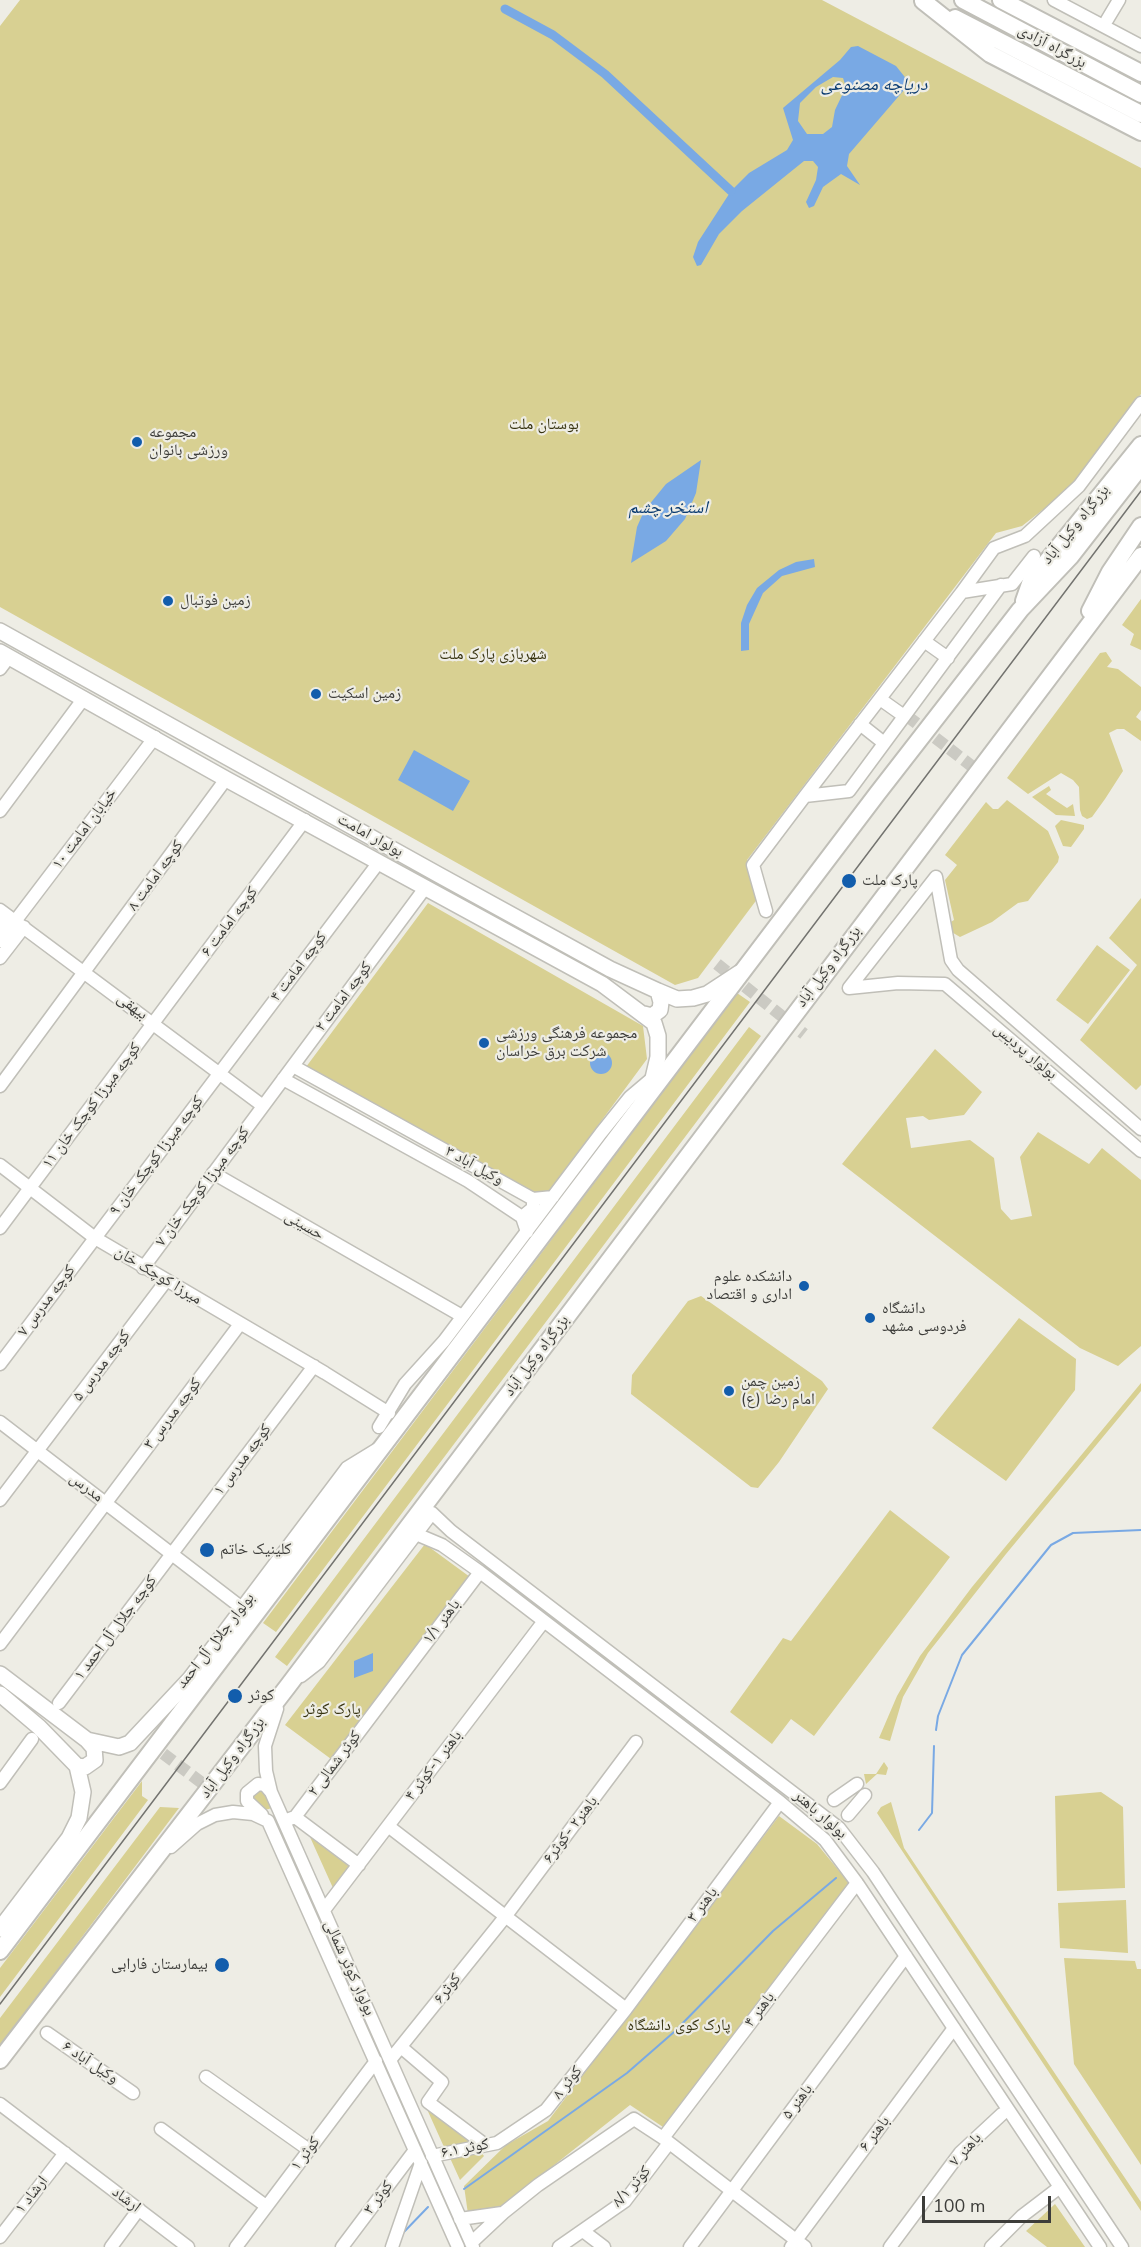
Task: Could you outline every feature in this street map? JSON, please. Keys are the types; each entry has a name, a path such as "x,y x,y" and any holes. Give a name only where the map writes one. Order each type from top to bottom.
{"highway":[{"name":"بزرگراه آزادی","path":"963,0 1141,94"},
{"path":"1001,0 1141,73"},
{"name":"بزرگراه آزادی","path":"922,1 1141,114"},
{"path":"922,1 990,54 1141,132"},
{"name":"بزرگراه وکیل آباد","path":"1020,610 1031,581 1141,445"},
{"name":"بزرگراه وکیل آباد","path":"0,1951 744,969 1020,610 1070,557 1141,466"},
{"name":"بزرگراه وکیل آباد","path":"1071,649 1110,572 1141,526"},
{"name":"بزرگراه وکیل آباد","path":"0,2060 288,1686 379,1574 1141,556"},
{"path":"1071,649 1141,568"},
{"path":"0,2074 29,2021"}],"main road":[{"name":"بولوار امامت","path":"0,631 610,969 658,991 677,999 693,998 707,994 744,969"},
{"name":"بولوار امامت","path":"3,659 84,698 226,779 305,820 602,984 654,1023 658,1036 656,1075 650,1094"},
{"path":"644,1014 652,1016 660,1010 661,1002 658,991"},
{"name":"بولوار جلال آل احمد","path":"0,1674 87,1740 119,1747 140,1735 163,1705 190,1679 348,1469 379,1450"},
{"path":"0,1694 39,1727 77,1766 83,1792 79,1818 69,1838 0,1929"},
{"path":"77,1766 89,1766 95,1760 94,1748 87,1740"}],"street":[{"path":"1054,0 1141,46"},
{"path":"1107,20 1119,0"},
{"path":"766,911 753,865 994,548 1025,536 1079,486 1141,403"},
{"path":"962,592 1012,584 1034,556"},
{"path":"805,796 849,791 1001,585"},
{"path":"924,641 948,657"},
{"path":"0,811 84,698"},
{"path":"880,699 904,716"},
{"path":"860,724 884,743"},
{"name":"خیابان امامت ۱۰","path":"9,920 155,737"},
{"name":"کوچه امامت ۸","path":"0,1086 226,779"},
{"name":"کوچه امامت ۶","path":"154,1024 305,820"},
{"name":"کوچه امامت ۴","path":"220,1073 379,862"},
{"name":"بولوار پردیس","path":"1141,1129 958,970 951,960 936,877 849,988 898,983 945,984 1141,1151"},
{"name":"کوچه امامت ۲","path":"263,1106 425,888"},
{"path":"0,941 9,920"},
{"path":"0,958 9,920"},
{"name":"بیهقی","path":"9,920 86,972 263,1106"},
{"name":"کوچه میرزا کوچک خان ۱۱","path":"0,1228 154,1024"},
{"path":"293,1066 398,1124 389,1137"},
{"name":"کوچه میرزا کوچک خان ۹","path":"95,1238 220,1073"},
{"path":"379,1427 405,1384 462,1316 630,1097 656,1075"},
{"path":"283,1078 468,1181 522,1217 527,1232"},
{"name":"کوچه میرزا کوچک خان ۷","path":"143,1268 263,1106"},
{"name":"۳ وکیل آباد","path":"398,1124 533,1199"},
{"name":"میرزا کوچک خان","path":"0,1165 95,1238 326,1373 389,1413"},
{"name":"حسینی","path":"213,1173 462,1316"},
{"path":"522,1217 533,1208 533,1199 553,1197"},
{"name":"کوچه مدرس ۷","path":"0,1364 95,1238"},
{"name":"کوچه مدرس ۵","path":"0,1500 166,1281"},
{"name":"کوچه مدرس ۳","path":"0,1644 240,1324"},
{"name":"کوچه مدرس ۱","path":"172,1553 314,1366"},
{"name":"مدرس","path":"0,1422 242,1608"},
{"name":"بولوار باهنر","path":"1100,2247 857,1883 825,1840 780,1802 480,1572 442,1545 416,1534 432,1513 451,1531 593,1637 839,1827 873,1872 1122,2247"},
{"path":"442,1545 444,1535 451,1531"},
{"path":"379,1574 416,1534"},
{"name":"کوچه جلال آل احمد ۱","path":"59,1703 172,1553"},
{"name":"باهنر ۱/۱","path":"404,1673 480,1572"},
{"name":"باهنر ۱-کوثر ۴","path":"324,1910 544,1621"},
{"path":"582,1650 593,1637"},
{"name":"کوثر شمالی ۲","path":"290,1819 404,1673"},
{"name":"بولوار کوثر شمالی","path":"288,1686 268,1731 264,1756 271,1791 290,1819 324,1910 472,2245"},
{"path":"0,1783 32,1739"},
{"name":"باهنر۲ -کوثر۶","path":"505,1917 636,1743"},
{"path":"268,1821 247,1801 247,1793 258,1784 265,1785 271,1791"},
{"path":"834,1800 857,1784"},
{"path":"848,1815 865,1795"},
{"name":"باهنر ۳","path":"626,2009 780,1802"},
{"path":"152,1864 197,1824 214,1815 232,1812 252,1814 268,1821"},
{"path":"290,1819 358,1865"},
{"name":"بولوار کوثر شمالی","path":"268,1821 457,2244"},
{"path":"388,1826 626,2009"},
{"name":"باهنر ۴","path":"666,2141 857,1883"},
{"name":"کوثر۶","path":"390,2060 505,1917"},
{"name":"باهنر ۵","path":"690,2247 906,1956"},
{"name":"کوثر ۸","path":"497,2142 546,2110 626,2009"},
{"name":"باهنر ۶","path":"797,2245 954,2028"},
{"name":"۶ وکیل آباد","path":"47,2033 133,2092"},
{"path":"401,2047 442,2082 428,2102 484,2144"},
{"path":"976,2061 992,2051"},
{"name":"کوثر ۱","path":"236,2247 376,2061"},
{"path":"206,2077 309,2150"},
{"name":"ارشاد","path":"0,2104 188,2247"},
{"name":"باهنر ۷","path":"890,2247 960,2153 1002,2114"},
{"path":"472,2245 504,2212 627,2121 638,2120 732,2191 797,2245"},
{"path":"160,2129 266,2206"},
{"name":"کوثر ۸/۱","path":"559,2247 625,2201 666,2141"},
{"name":"کوثر ۶.۱","path":"432,2156 497,2142"},
{"name":"کوثر ۳","path":"342,2247 415,2150"},
{"name":"ارشاد ۱","path":"0,2236 65,2153"},
{"path":"392,2247 421,2163"},
{"path":"991,2247 1022,2216 1060,2187"},
{"path":"111,2247 139,2209"},
{"path":"460,2219 504,2212"},
{"path":"583,2231 604,2247"},
{"path":"443,2247 457,2244"}],"green space":[{"name":"بوستان ملت","path":"20,0 822,0 1141,168 1141,394 1067,491 1022,526 996,533 747,860 761,894 698,978 675,985 0,607 0,26"},
{"path":"1141,599 1141,650 1130,645 1134,634 1122,625"},
{"path":"1106,652 1112,661 1107,667 1118,669 1141,687 1141,710 1136,717 1141,721 1141,741 1124,729 1117,729 1109,733 1123,771 1092,817 1087,819 1082,816 1080,810 1079,787 1073,780 1061,773 1028,794 1007,778 1100,653"},
{"path":"1049,786 1051,790 1046,794 1067,808 1073,804 1075,816 1056,815 1032,797"},
{"path":"1007,800 1048,831 1059,857 1058,862 1028,901 1018,903 992,922 960,937 950,931 949,923 954,920 945,880 957,865 945,855 986,802 993,809 998,809"},
{"path":"1061,820 1084,825 1084,829 1071,847 1063,846 1055,826"},
{"path":"1141,898 1141,1085 1136,1090 1080,1040 1137,965 1109,938"},
{"name":"مجموعه فرهنگی ورزشی شرکت برق خراسان","path":"428,903 643,1026 647,1059 543,1200 306,1067"},
{"path":"1097,945 1130,970 1088,1024 1056,1000"},
{"path":"737,993 750,1002 276,1632 263,1623"},
{"path":"749,1027 761,1036 287,1666 275,1657"},
{"path":"935,1049 982,1092 964,1115 929,1120 923,1116 906,1118 911,1148 970,1140 994,1158 1001,1209 1011,1220 1032,1216 1020,1157 1038,1132 1089,1164 1102,1148 1141,1180 1141,1346 1118,1366 1080,1348 842,1164"},
{"name":"زمین چمن امام رضا (ع)","path":"701,1296 822,1381 828,1389 779,1462 758,1488 751,1487 631,1394 632,1375 688,1301"},
{"path":"1019,1318 1076,1359 1075,1390 1006,1481 932,1428"},
{"path":"1141,1383 1141,1391 1006,1554 928,1653 903,1697 890,1741 879,1738 897,1696 920,1656 972,1587"},
{"path":"890,1510 950,1557 814,1736 791,1719 772,1744 730,1712 783,1638 791,1641"},
{"name":"پارک کوثر","path":"425,1544 470,1577 331,1759 285,1725"},
{"path":"884,1762 888,1768 886,1775 877,1774 866,1784 864,1774 876,1774"},
{"path":"142,1781 142,1796 148,1800 0,1997 0,1968"},
{"path":"263,1788 272,1808 265,1810 251,1799 251,1791"},
{"path":"1101,1792 1123,1807 1125,1888 1057,1891 1055,1796"},
{"path":"891,1802 904,1848 1141,2202 1141,2211 877,1813 881,1807"},
{"path":"160,1807 179,1808 0,2046 0,2018"},
{"name":"پارک کوی دانشگاه","path":"779,1816 817,1844 849,1883 663,2127 630,2105 495,2212 468,2214 464,2186 506,2145 548,2121"},
{"path":"310,1837 350,1867 333,1888"},
{"path":"1126,1900 1128,1953 1060,1948 1058,1903"},
{"path":"1064,1958 1135,1961 1137,1969 1141,1969 1141,2165 1074,2064"},
{"path":"426,2107 464,2134 470,2142 444,2147"},
{"path":"480,2151 484,2156 460,2180 450,2158"},
{"path":"1055,2204 1085,2247 1047,2247 1026,2231"}],"water":[{"name":"دریاچه مصنوعی","path":"858,46 896,66 908,81 904,90 849,154 847,166 860,185 841,174 823,187 814,206 809,208 806,202 816,180 818,167 813,161 804,161 742,211 719,234 701,265 697,266 693,257 698,242 731,191 749,173 787,150 793,140 783,108 840,60 851,47","holes":["833,77 843,78 846,87 835,110 832,127 823,134 807,134 798,121 800,103 816,87"]},
{"name":"استخر چشم","path":"701,460 696,493 685,519 666,541 631,563 637,527 644,511 666,484"},
{"path":"814,559 815,567 782,576 763,593 749,624 749,650 741,651 741,623 747,605 757,588 779,570 796,562"},
{"path":"414,750 470,781 453,811 398,780"},
{"path":"601,1052 609,1055 612,1063 609,1071 601,1074 593,1071 590,1063 593,1055"},
{"path":"373,1653 373,1671 354,1678 354,1661"}],"waterway":[{"path":"505,9 553,35 605,74 731,191"},
{"path":"936,1730 938,1716 962,1655 1051,1545 1073,1533 1141,1530"},
{"path":"919,1830 932,1813 934,1746"},
{"path":"464,2189 627,2073 674,2032 773,1931 836,1878"},
{"path":"402,2234 428,2207"}],"tunnel":[{"path":"907,716 982,774"},
{"path":"717,964 804,1034"},
{"path":"149,1743 218,1795"}],"tram line":[{"path":"0,2004 1141,491"}],"place":[{"name":"مجموعه ورزشی بانوان","path":"137,442"},
{"name":"زمین فوتبال","path":"168,601"},
{"name":"زمین اسکیت","path":"316,694"},
{"name":"پارک ملت","path":"849,881"},
{"name":"مجموعه فرهنگی ورزشی شرکت برق خراسان","path":"484,1043"},
{"name":"دانشکده علوم اداری و اقتصاد","path":"804,1286"},
{"name":"دانشگاه فردوسی مشهد","path":"870,1318"},
{"name":"زمین چمن امام رضا (ع)","path":"729,1391"},
{"name":"کلینیک خاتم","path":"207,1550"},
{"name":"کوثر","path":"235,1696"},
{"name":"بیمارستان فارابی","path":"222,1965"}],"park label":[{"name":"شهربازی پارک ملت","path":"493,655"}]}
